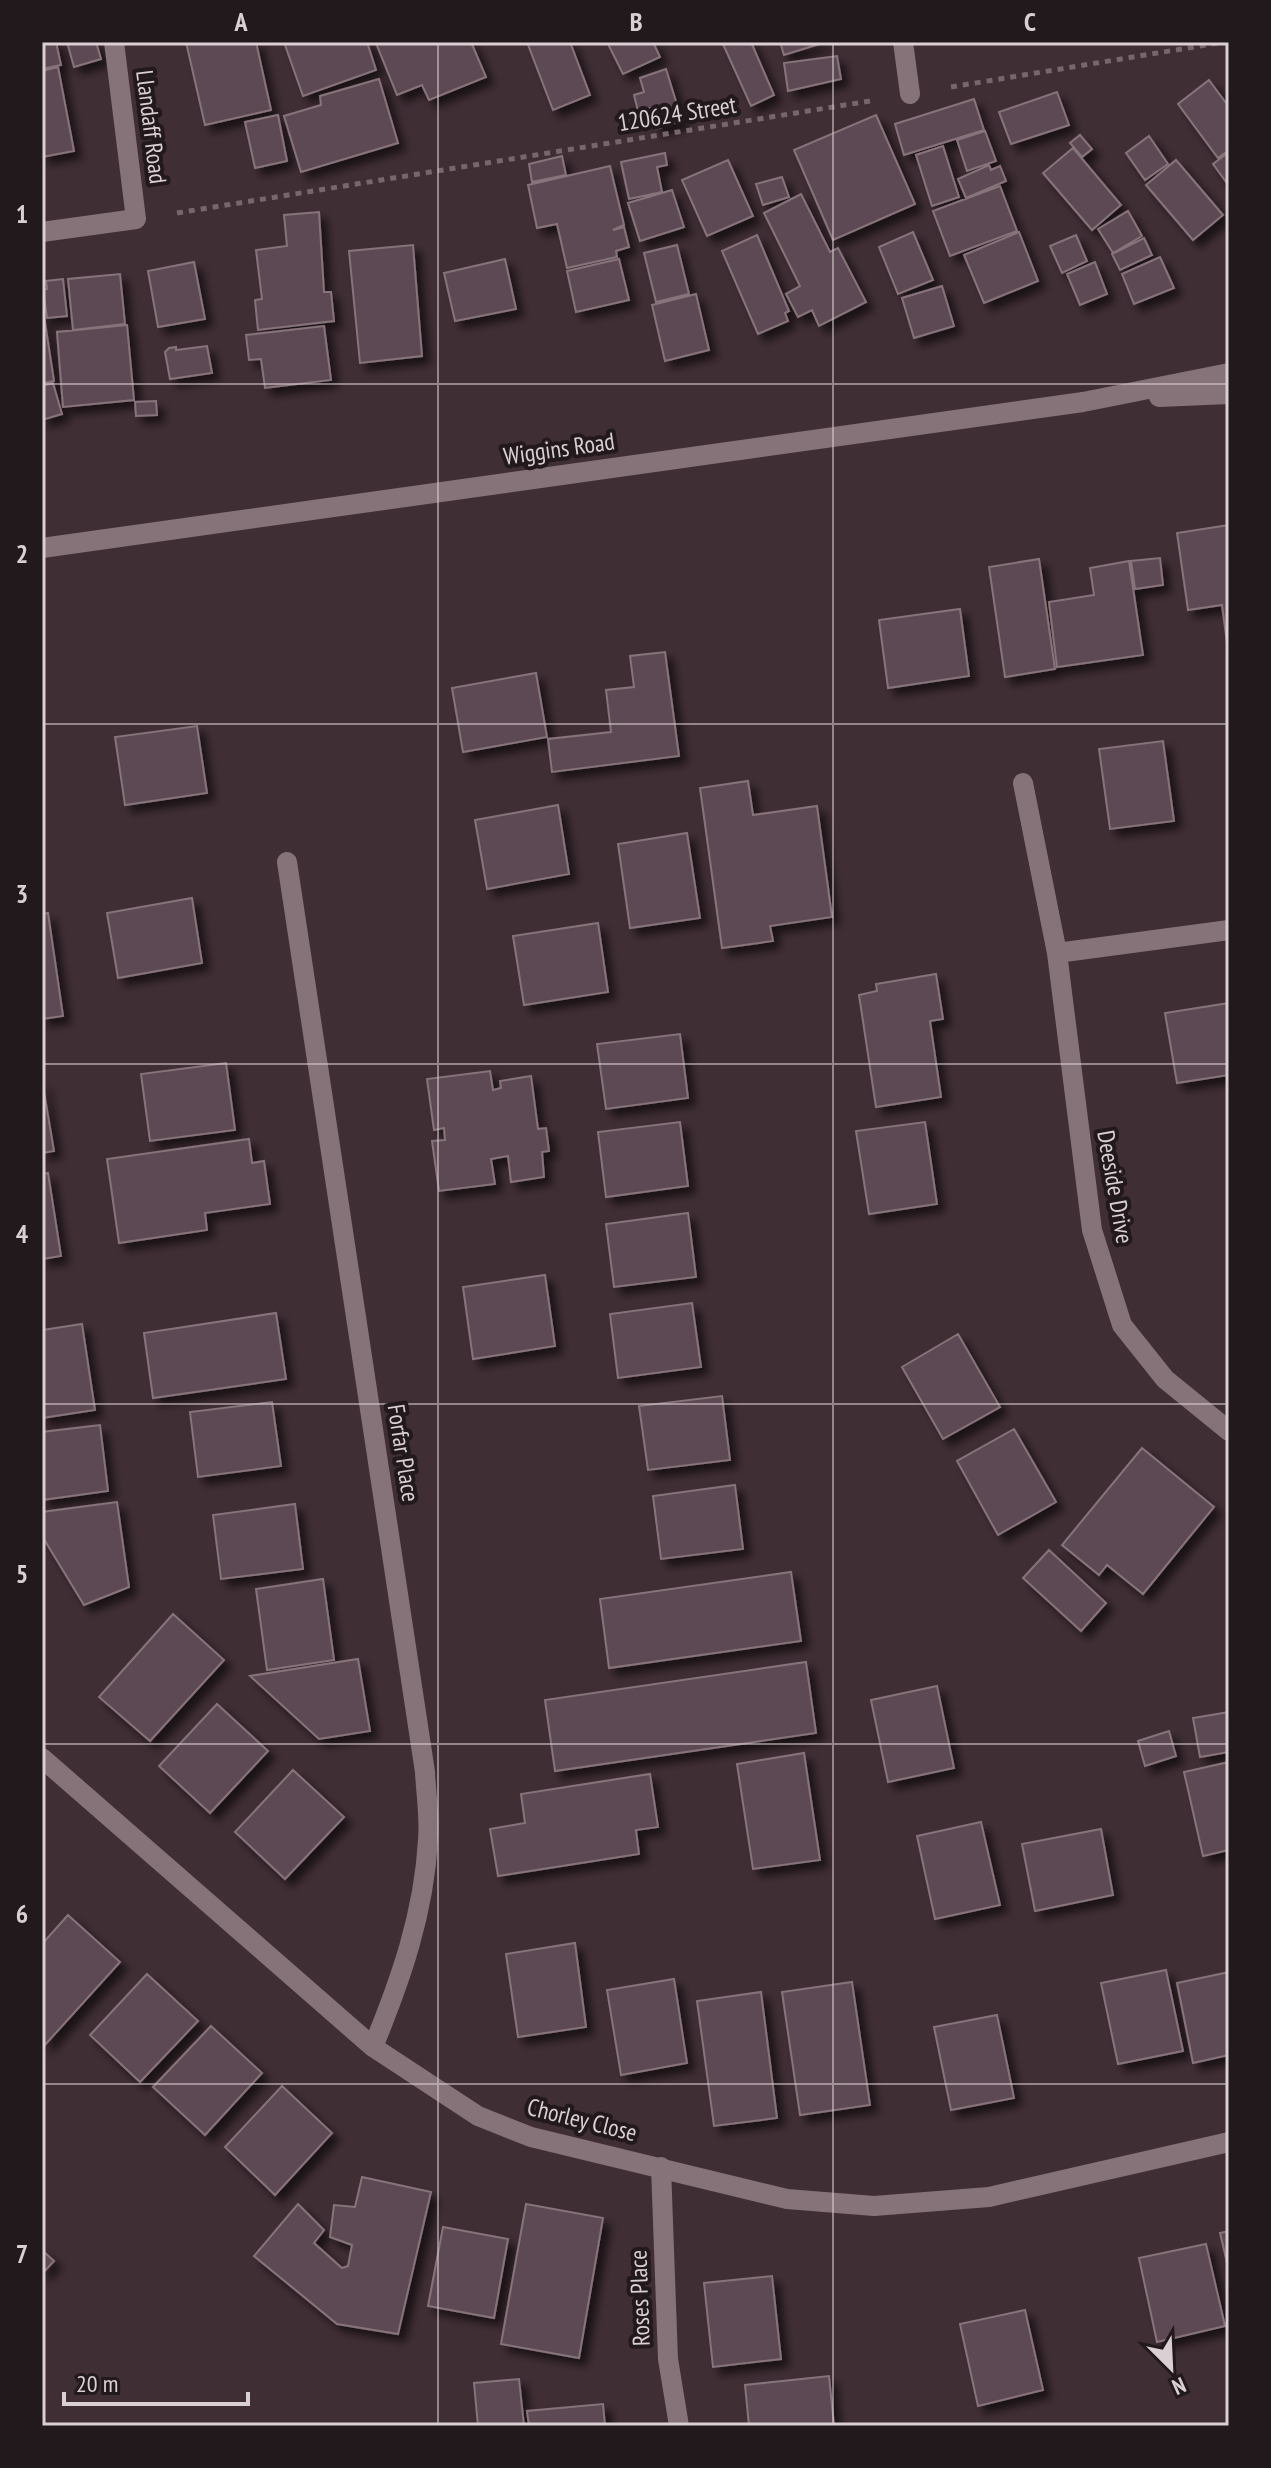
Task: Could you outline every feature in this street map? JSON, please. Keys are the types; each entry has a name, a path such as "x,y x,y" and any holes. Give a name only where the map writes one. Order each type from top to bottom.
{"street":[{"name":"Llandaff Road","path":"114,42 136,219"},
{"path":"903,42 910,94"},
{"path":"42,232 136,219"},
{"name":"Wiggins Road","path":"42,548 1083,402 1229,373"},
{"name":"Wiggins Road","path":"1083,402 1229,394"},
{"name":"Deeside Drive","path":"1023,783 1057,953 1092,1230 1122,1325 1165,1379 1229,1431"},
{"name":"Forfar Place","path":"287,862 425,1772 429,1837 420,1908 401,1978 373,2047"},
{"path":"1057,953 1229,930"},
{"name":"Chorley Close","path":"42,1758 373,2047 478,2116 531,2137 787,2199 874,2206 989,2197 1229,2142"},
{"name":"Roses Place","path":"661,2167 668,2359 679,2426"}],"path":[{"name":"120624 Street","path":"136,219 1224,42"}],"building":[{"path":"42,42 56,42 61,65 42,69"},
{"path":"67,42 96,42 101,59 74,67"},
{"path":"186,42 256,42 271,110 205,125"},
{"path":"284,42 367,42 376,70 303,96"},
{"path":"471,42 486,77 429,100 422,85 397,95 376,43"},
{"path":"527,42 570,42 590,95 553,110"},
{"path":"607,42 653,42 660,57 623,74"},
{"path":"722,42 751,42 774,95 751,106"},
{"path":"780,42 826,42 784,55"},
{"path":"837,56 841,79 788,91 784,63"},
{"path":"58,67 74,151 42,157 42,71"},
{"path":"666,69 682,121 656,129 650,108 638,111 634,95 644,92 640,78"},
{"path":"379,79 398,143 301,172 284,116 321,105 320,96"},
{"path":"1209,80 1229,107 1229,150 1218,158 1178,104"},
{"path":"1057,92 1069,125 1011,144 999,112"},
{"path":"974,99 984,130 904,155 895,124"},
{"path":"278,115 287,161 255,168 245,122"},
{"path":"876,115 915,204 833,240 794,150"},
{"path":"985,131 996,161 967,171 957,140"},
{"path":"1080,135 1092,149 1082,157 1070,143"},
{"path":"1149,136 1168,164 1145,180 1126,153"},
{"path":"943,146 959,197 932,206 916,155"},
{"path":"1073,148 1121,205 1092,230 1043,173"},
{"path":"1229,152 1229,186 1213,164"},
{"path":"665,153 667,165 657,167 662,192 629,199 621,162"},
{"path":"562,156 566,175 532,182 529,164"},
{"path":"728,160 753,216 707,236 682,180"},
{"path":"1176,160 1223,215 1193,240 1146,185"},
{"path":"989,165 991,170 1000,166 1006,181 966,198 958,179"},
{"path":"610,166 624,225 613,230 624,227 629,247 616,251 617,257 567,268 557,224 537,228 528,185"},
{"path":"782,177 789,197 763,205 756,184"},
{"path":"1000,186 1017,231 950,256 933,211"},
{"path":"672,190 684,227 640,241 628,203"},
{"path":"801,194 830,252 838,248 866,302 819,326 812,310 798,317 786,294 800,286 764,213"},
{"path":"1128,211 1142,236 1113,253 1098,229"},
{"path":"319,212 324,292 331,292 334,321 258,330 255,300 262,299 256,250 287,246 284,215"},
{"path":"913,232 933,280 898,294 879,247"},
{"path":"1019,232 1038,281 984,303 964,255"},
{"path":"757,235 789,311 785,313 788,321 758,334 722,251"},
{"path":"1076,235 1087,261 1062,273 1050,246"},
{"path":"1144,238 1152,255 1120,270 1112,254"},
{"path":"413,245 422,356 360,363 349,251"},
{"path":"677,245 689,294 656,302 644,253"},
{"path":"1160,257 1174,288 1134,304 1122,274"},
{"path":"505,259 516,309 455,321 444,273"},
{"path":"619,259 629,300 576,312 567,271"},
{"path":"194,262 205,319 158,327 148,271"},
{"path":"1095,262 1107,294 1080,305 1067,274"},
{"path":"120,274 125,324 73,330 68,279"},
{"path":"63,279 67,316 47,318 43,290 47,289 46,281"},
{"path":"942,286 954,326 914,338 902,298"},
{"path":"696,294 709,350 665,361 652,305"},
{"path":"42,303 54,381 42,383"},
{"path":"127,325 134,400 63,407 57,332"},
{"path":"324,326 331,380 265,388 261,359 249,360 246,335"},
{"path":"207,346 212,373 170,379 165,352 169,348"},
{"path":"53,383 62,414 42,420 42,386"},
{"path":"156,401 157,415 136,416 135,402"},
{"path":"1229,525 1229,658 1222,605 1188,610 1177,533"},
{"path":"1160,558 1163,585 1135,589 1131,561"},
{"path":"1039,559 1055,669 1005,677 989,567"},
{"path":"1129,561 1143,655 1057,667 1049,602 1094,595 1090,568"},
{"path":"960,609 969,676 888,688 879,620"},
{"path":"665,652 679,756 552,772 548,739 611,732 606,690 634,687 630,656"},
{"path":"536,673 547,737 463,752 452,688"},
{"path":"197,726 207,793 125,805 115,737"},
{"path":"1163,741 1174,821 1110,829 1099,749"},
{"path":"748,781 753,815 817,806 832,917 770,926 773,941 722,948 700,788"},
{"path":"558,805 569,874 487,889 475,820"},
{"path":"687,833 700,918 630,928 618,844"},
{"path":"192,898 202,963 118,978 107,913"},
{"path":"48,913 63,1016 42,1019 42,914"},
{"path":"598,923 608,992 524,1005 513,936"},
{"path":"936,974 943,1019 930,1021 941,1097 876,1107 859,995 877,991 876,984"},
{"path":"1229,1003 1229,1075 1177,1083 1165,1013"},
{"path":"680,1034 688,1098 606,1109 597,1044"},
{"path":"226,1063 235,1130 150,1141 141,1074"},
{"path":"490,1071 493,1090 501,1088 500,1081 531,1076 538,1129 546,1128 549,1151 542,1152 544,1177 511,1182 508,1156 491,1159 495,1184 439,1191 432,1141 445,1140 444,1128 434,1130 427,1079"},
{"path":"42,1080 54,1151 42,1153"},
{"path":"680,1122 688,1186 606,1197 598,1132"},
{"path":"925,1122 937,1204 869,1214 856,1131"},
{"path":"249,1139 252,1163 264,1161 270,1204 205,1213 207,1230 119,1243 107,1159"},
{"path":"48,1173 61,1256 42,1259 42,1174"},
{"path":"688,1213 696,1277 614,1287 606,1224"},
{"path":"545,1275 555,1346 473,1359 463,1287"},
{"path":"692,1303 701,1367 618,1378 610,1314"},
{"path":"276,1313 286,1379 153,1398 144,1333"},
{"path":"82,1324 95,1410 42,1418 42,1330"},
{"path":"958,1334 1000,1407 943,1439 902,1367"},
{"path":"722,1396 730,1460 648,1470 639,1406"},
{"path":"272,1402 281,1466 198,1477 190,1412"},
{"path":"100,1425 108,1491 42,1500 42,1432"},
{"path":"1014,1429 1056,1502 998,1535 957,1461"},
{"path":"1142,1448 1214,1507 1143,1594 1107,1565 1099,1575 1062,1545"},
{"path":"735,1485 743,1549 661,1559 653,1496"},
{"path":"117,1502 129,1587 84,1605 42,1536 42,1512"},
{"path":"295,1504 303,1569 221,1579 213,1515"},
{"path":"1049,1550 1106,1603 1081,1631 1023,1578"},
{"path":"791,1572 801,1641 609,1668 600,1599"},
{"path":"323,1579 334,1660 267,1670 256,1589"},
{"path":"173,1614 224,1660 150,1741 99,1697"},
{"path":"358,1659 370,1731 319,1739 250,1676"},
{"path":"806,1662 816,1733 555,1771 545,1700"},
{"path":"937,1686 954,1768 888,1782 871,1700"},
{"path":"217,1704 268,1751 210,1813 159,1766"},
{"path":"1229,1712 1229,1752 1200,1757 1193,1718"},
{"path":"1169,1731 1176,1756 1145,1766 1138,1741"},
{"path":"804,1753 820,1860 753,1869 737,1764"},
{"path":"1229,1762 1229,1850 1203,1856 1184,1772"},
{"path":"293,1770 344,1817 285,1879 235,1832"},
{"path":"650,1774 658,1827 636,1830 639,1854 498,1876 490,1829 525,1823 521,1794"},
{"path":"981,1822 1000,1905 935,1919 917,1836"},
{"path":"1101,1829 1113,1895 1035,1911 1022,1844"},
{"path":"68,1915 120,1962 44,2046 42,1944"},
{"path":"575,1943 586,2027 518,2037 506,1954"},
{"path":"1166,1970 1183,2051 1118,2064 1101,1983"},
{"path":"1229,1972 1229,2055 1193,2063 1177,1983"},
{"path":"147,1974 198,2021 140,2082 90,2035"},
{"path":"674,1979 687,2063 621,2075 607,1990"},
{"path":"852,1982 870,2105 800,2115 782,1992"},
{"path":"761,1992 777,2118 714,2126 697,2001"},
{"path":"997,2015 1014,2098 951,2110 934,2027"},
{"path":"211,2026 262,2073 205,2135 153,2087"},
{"path":"282,2086 332,2133 275,2195 225,2147"},
{"path":"362,2177 431,2192 398,2334 337,2324 254,2256 298,2204 324,2230 314,2243 342,2268 348,2266 352,2245 330,2237 334,2205 355,2207"},
{"path":"526,2204 603,2218 579,2358 501,2344"},
{"path":"443,2227 508,2239 494,2318 428,2306"},
{"path":"1229,2231 1229,2271 1220,2233"},
{"path":"1206,2244 1225,2326 1157,2342 1139,2258"},
{"path":"42,2250 54,2261 42,2274"},
{"path":"772,2276 781,2359 713,2367 704,2283"},
{"path":"1025,2310 1043,2390 978,2406 960,2324"},
{"path":"829,2376 834,2426 749,2426 745,2385"},
{"path":"519,2379 524,2426 478,2426 474,2383"},
{"path":"603,2404 605,2426 529,2426 527,2411"}]}
